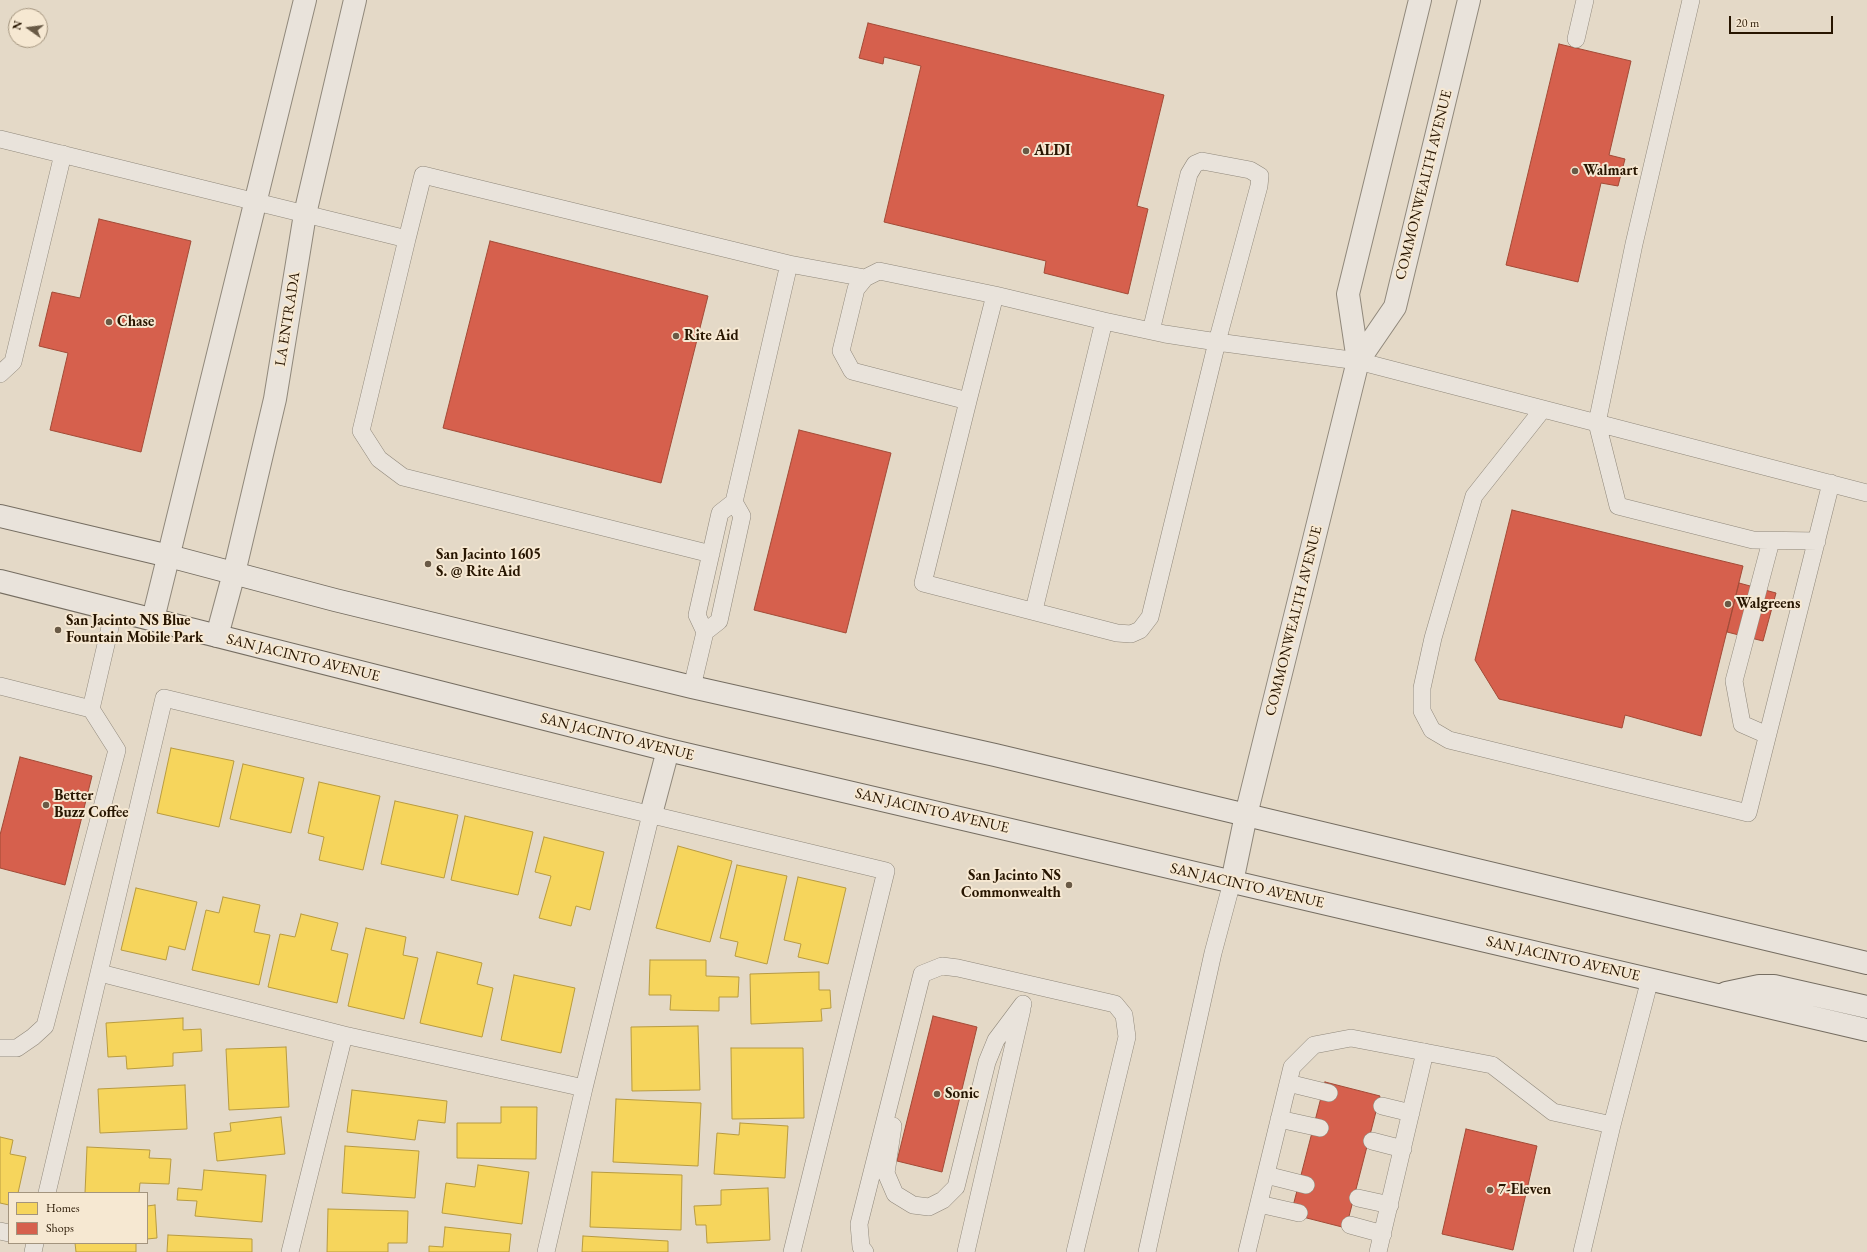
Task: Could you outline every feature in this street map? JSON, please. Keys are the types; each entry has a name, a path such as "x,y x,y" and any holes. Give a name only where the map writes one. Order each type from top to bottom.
{"main road":[{"path":"153,619 305,0"},
{"name":"LA ENTRADA","path":"217,636 234,573 275,399 305,214 355,0"},
{"name":"COMMONWEALTH AVENUE","path":"1358,361 1348,294 1420,0"},
{"name":"COMMONWEALTH AVENUE","path":"1232,882 1246,815 1358,361 1395,307 1469,0"},
{"path":"0,516 169,556 335,600 692,687 995,755 1867,963"},
{"name":"SAN JACINTO AVENUE","path":"0,581 668,750 1650,979 1720,994 1867,1030"},
{"path":"651,814 668,750"},
{"path":"1720,994 1759,986 1774,986 1867,1007"}],"lane":[{"path":"1576,39 1585,0"},
{"path":"1691,0 1634,244 1597,423 1618,506 1753,540 1817,541"},
{"path":"0,139 408,239"},
{"path":"0,374 13,362 63,154"},
{"path":"995,295 923,583 1034,610 1117,633 1131,634 1140,630 1150,617 1217,342 1259,186 1260,176 1250,170 1202,161 1194,164 1188,174 1150,331"},
{"path":"711,554 403,476 379,459 361,431 423,175 789,264 865,278"},
{"path":"692,687 705,632 697,615 720,513 734,502 789,264"},
{"path":"968,401 852,371 841,351 856,288 865,278 879,271 995,295 1150,331 1217,342 1358,361 1867,493"},
{"path":"1034,610 1104,321"},
{"path":"1543,409 1474,496 1433,638 1422,688 1422,710 1432,730 1449,740 1748,813 1831,483"},
{"path":"705,632 719,621 721,614 742,516 734,502"},
{"path":"1767,735 1742,724 1734,681 1771,541"},
{"path":"91,709 114,610"},
{"path":"0,686 91,709 117,750 45,1026 33,1037 17,1048 0,1048"},
{"path":"47,1192 164,698 886,871 792,1252"},
{"path":"546,1252 584,1088 651,814"},
{"path":"1148,1252 1213,953 1232,882"},
{"path":"866,1252 861,1247 859,1224 922,974 942,966 958,968 1115,1004 1124,1015 1127,1037 1075,1252"},
{"path":"100,973 344,1035 584,1088"},
{"path":"1582,1252 1612,1125 1650,979"},
{"path":"966,1252 1028,984"},
{"path":"908,1027 886,1173 895,1194 913,1205 928,1207 943,1200 956,1187 987,1062 996,1040 1023,1004"},
{"path":"290,1252 344,1035"},
{"path":"1247,1252 1292,1067 1314,1045 1351,1038 1492,1065 1553,1112 1612,1125"},
{"path":"1378,1252 1426,1052"},
{"path":"1288,1083 1329,1093"},
{"path":"1382,1106 1411,1113"},
{"path":"1279,1119 1320,1128"},
{"path":"1372,1141 1403,1149"},
{"path":"1266,1175 1306,1185"},
{"path":"1358,1198 1390,1205"},
{"path":"1259,1204 1299,1213"},
{"path":"1350,1225 1383,1234"}],"building: Homes":[{"path":"171,748 234,761 219,827 157,813"},
{"path":"243,764 304,778 291,833 230,819"},
{"path":"319,782 380,796 363,870 319,860 324,837 308,833"},
{"path":"395,801 458,815 444,878 381,864"},
{"path":"465,816 533,832 518,895 451,880"},
{"path":"544,837 604,852 590,910 576,906 571,926 539,918 551,876 535,872"},
{"path":"678,846 732,861 710,942 656,928"},
{"path":"737,865 787,876 767,964 735,956 738,942 720,938"},
{"path":"798,877 846,888 828,964 798,957 801,944 784,940"},
{"path":"136,888 197,902 185,950 169,946 166,960 121,950"},
{"path":"223,897 260,905 254,932 270,935 259,985 192,970 206,910 219,913"},
{"path":"301,914 338,923 331,950 348,954 337,1003 268,987 280,934 295,937"},
{"path":"366,928 406,937 403,955 418,958 404,1019 348,1006"},
{"path":"437,952 482,963 477,984 493,988 482,1037 420,1023"},
{"path":"650,960 706,960 706,976 739,977 738,997 719,997 719,1011 670,1010 671,995 649,995"},
{"path":"819,972 819,990 830,990 831,1008 821,1009 822,1021 751,1024 750,974"},
{"path":"514,975 575,988 561,1053 501,1040"},
{"path":"183,1018 183,1030 201,1029 202,1051 173,1053 173,1066 127,1069 126,1056 108,1057 106,1023"},
{"path":"698,1026 700,1090 632,1091 631,1027"},
{"path":"286,1047 289,1107 229,1110 226,1049"},
{"path":"731,1048 803,1048 804,1118 732,1119"},
{"path":"185,1085 187,1129 100,1133 98,1089"},
{"path":"352,1090 447,1101 445,1123 418,1120 415,1140 347,1132"},
{"path":"616,1099 701,1103 698,1166 613,1162"},
{"path":"501,1107 537,1107 536,1159 457,1158 457,1123 501,1123"},
{"path":"281,1117 285,1154 217,1161 214,1133 231,1131 230,1123"},
{"path":"740,1123 788,1126 785,1178 714,1174 717,1133 739,1135"},
{"path":"0,1137 13,1140 10,1154 26,1157 18,1192 8,1192 8,1205 0,1203"},
{"path":"345,1146 419,1151 415,1198 342,1193"},
{"path":"87,1147 150,1150 149,1158 171,1159 169,1184 140,1183 139,1192 85,1192"},
{"path":"478,1165 529,1172 522,1224 442,1213 446,1183 475,1187"},
{"path":"204,1170 266,1175 262,1222 195,1216 197,1201 177,1200 178,1188 202,1190"},
{"path":"592,1172 682,1175 681,1230 590,1227"},
{"path":"768,1188 770,1240 707,1243 706,1225 696,1225 694,1206 721,1205 721,1190"},
{"path":"155,1205 157,1238 148,1239 148,1206"},
{"path":"328,1209 408,1211 407,1243 388,1243 388,1252 327,1252"},
{"path":"445,1227 511,1234 509,1252 429,1252 429,1246 443,1247"},
{"path":"168,1235 252,1239 252,1252 167,1252"},
{"path":"583,1236 668,1241 668,1252 582,1252"},
{"path":"75,1244 136,1244 136,1252 76,1252"}],"building: Shops":[{"name":"ALDI","path":"868,23 1164,95 1137,206 1148,209 1128,294 1044,273 1046,261 884,222 921,66 884,57 883,64 859,58"},
{"name":"Walmart","path":"1559,44 1631,61 1609,155 1625,159 1618,186 1601,183 1578,282 1506,265"},
{"name":"Chase","path":"99,219 191,241 141,452 50,430 68,353 39,346 52,292 80,298"},
{"path":"490,241 708,296 661,483 443,428"},
{"path":"799,430 891,453 846,633 754,610"},
{"name":"Walgreens","path":"1512,510 1743,566 1701,736 1625,715 1622,728 1499,699 1475,660"},
{"path":"1739,583 1776,593 1763,641 1727,632"},
{"name":"Better Buzz Coffee","path":"20,757 92,776 65,885 0,868 0,835"},
{"name":"Sonic","path":"933,1016 977,1027 942,1172 897,1161"},
{"path":"1325,1082 1380,1096 1346,1228 1291,1214"},
{"name":"7-Eleven","path":"1466,1129 1537,1146 1513,1250 1442,1234"}],"place":[{"name":"ALDI","path":"1026,151"},
{"name":"Walmart","path":"1575,171"},
{"name":"Chase","path":"109,322"},
{"name":"Rite Aid","path":"676,336"},
{"name":"San Jacinto 1605 S. @ Rite Aid","path":"428,564"},
{"name":"Walgreens","path":"1728,604"},
{"name":"San Jacinto NS Blue Fountain Mobile Park","path":"58,630"},
{"name":"Better Buzz Coffee","path":"46,805"},
{"name":"San Jacinto NS Commonwealth","path":"1069,885"},
{"name":"Sonic","path":"937,1094"},
{"name":"7-Eleven","path":"1490,1190"}]}
